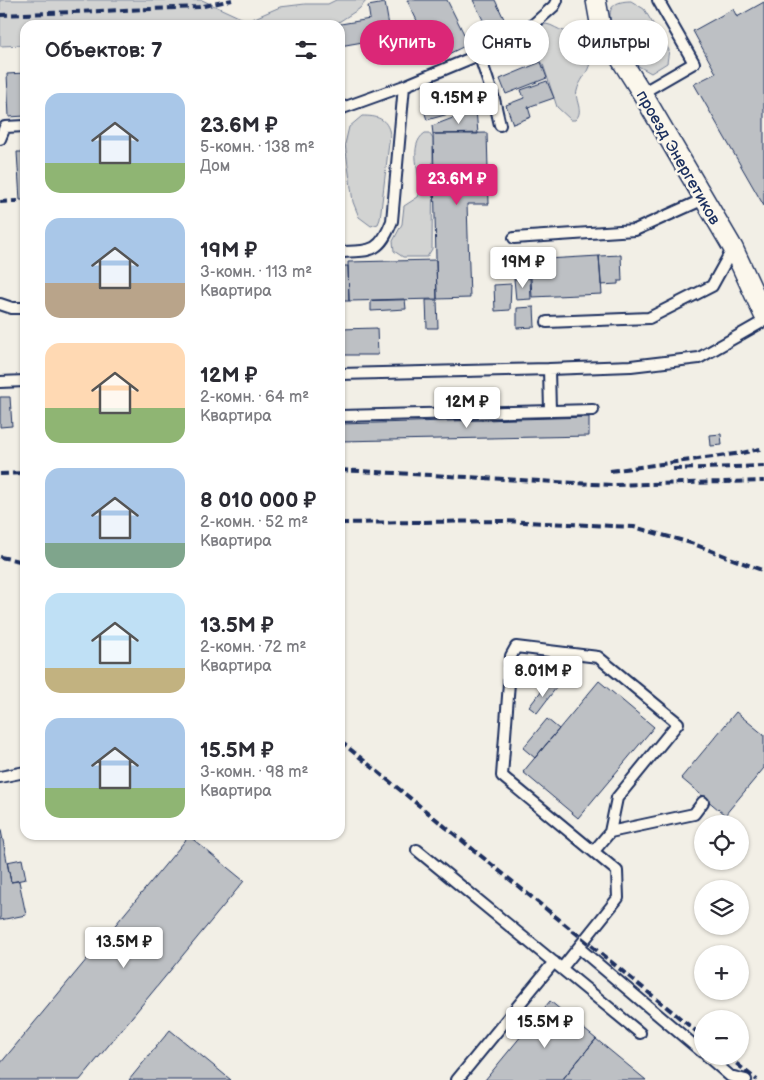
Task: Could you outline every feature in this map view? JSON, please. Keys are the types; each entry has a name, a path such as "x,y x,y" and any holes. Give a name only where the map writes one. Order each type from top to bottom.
{"street":[{"name":"проезд Энергетиков","path":"596,0 601,28 642,93 733,248 764,315"}],"lane":[{"path":"538,20 554,6 557,0"},
{"path":"642,93 694,63 658,0"},
{"path":"345,107 404,86 464,60"},
{"path":"483,65 500,125"},
{"path":"345,252 368,251 377,247 389,229 392,220 404,86"},
{"path":"0,139 3,124 20,126"},
{"path":"514,238 635,230 704,198"},
{"path":"547,322 649,318 712,286 733,248"},
{"path":"0,304 12,308 20,308"},
{"path":"345,374 631,366 699,358 764,321"},
{"path":"549,369 550,411"},
{"path":"0,382 20,381"},
{"path":"345,416 593,410"},
{"path":"457,1080 558,965 578,948 618,898 617,871 502,776 511,656 516,647 598,657 678,723 617,798 610,832 594,851"},
{"path":"0,777 20,773"},
{"path":"610,832 694,814 703,802"},
{"path":"417,850 640,1033"},
{"path":"578,948 694,1045"},
{"path":"717,1065 730,1076 746,1080"}],"shaded area":[{"path":"0,0 202,0 241,18 250,20 20,20 20,45 0,46"},
{"path":"336,0 367,0 359,9 342,20 250,20 280,7 328,4"},
{"path":"631,1 644,9 651,20 611,20 611,11 620,2"},
{"path":"549,25 559,29 559,65 589,65 576,95 579,110 578,117 575,120 571,120 557,107 543,65 549,65"},
{"path":"637,65 664,65 651,73"},
{"path":"362,116 381,119 389,129 390,134 380,219 378,224 371,226 359,217 353,202 345,144 349,127"},
{"path":"425,133 429,133 433,139 432,249 427,257 403,257 394,251 393,241 402,224 404,206 418,197 420,192 416,152 420,138"}],"building":[{"path":"407,0 447,0 464,34 464,46 454,51 454,20 417,20"},
{"path":"473,0 495,0 505,20 483,20"},
{"path":"764,2 764,206 694,84 716,73 693,31 733,9 737,17"},
{"path":"385,3 388,20 364,20 370,19 368,6"},
{"path":"360,21 360,42 345,45 345,23"},
{"path":"534,65 542,65 547,78 506,94 500,79"},
{"path":"20,73 20,116 9,117 7,74"},
{"path":"547,81 554,98 528,107 531,117 513,124 506,105 524,98 521,90"},
{"path":"475,89 480,105 427,120 422,104"},
{"path":"476,109 478,134 433,134 432,126"},
{"path":"487,133 489,204 467,204 470,298 437,299 433,134"},
{"path":"17,152 20,152 20,200"},
{"path":"621,255 622,281 618,281 618,284 601,285 599,256"},
{"path":"599,256 602,294 532,297 530,260"},
{"path":"436,260 437,299 349,301 348,262"},
{"path":"345,266 348,266 349,301 345,301"},
{"path":"530,278 531,299 516,300 514,279"},
{"path":"511,284 510,310 495,311 494,285"},
{"path":"405,299 406,309 371,311 371,300"},
{"path":"426,300 437,300 438,328 427,328"},
{"path":"534,307 535,327 517,328 517,308"},
{"path":"377,328 378,355 345,355 345,329"},
{"path":"0,397 10,397 12,426 0,427"},
{"path":"589,417 589,436 345,441 345,424"},
{"path":"721,434 722,445 711,446 710,435"},
{"path":"599,681 654,727 578,818 523,772"},
{"path":"548,682 556,688 537,713 529,707"},
{"path":"736,712 764,735 764,768 725,815 681,778"},
{"path":"547,719 559,729 535,758 523,748"},
{"path":"0,825 11,882 19,881 26,915 0,920"},
{"path":"186,840 194,840 244,881 80,1080 0,1080 0,1064"},
{"path":"22,859 26,879 11,882 7,862"},
{"path":"550,1001 596,1039 562,1080 485,1080"},
{"path":"170,1030 231,1080 129,1080"},
{"path":"596,1039 646,1080 562,1080"}],"railway":[{"path":"0,15 199,7 232,0"},
{"path":"0,202 18,201"},
{"path":"610,471 742,453 764,448"},
{"path":"673,469 764,466"},
{"path":"345,470 611,485 764,481"},
{"path":"0,474 20,473"},
{"path":"345,523 503,521 634,527 691,543 764,571"},
{"path":"0,557 20,561"},
{"path":"345,745 694,1029"},
{"path":"738,1065 757,1080"}]}
